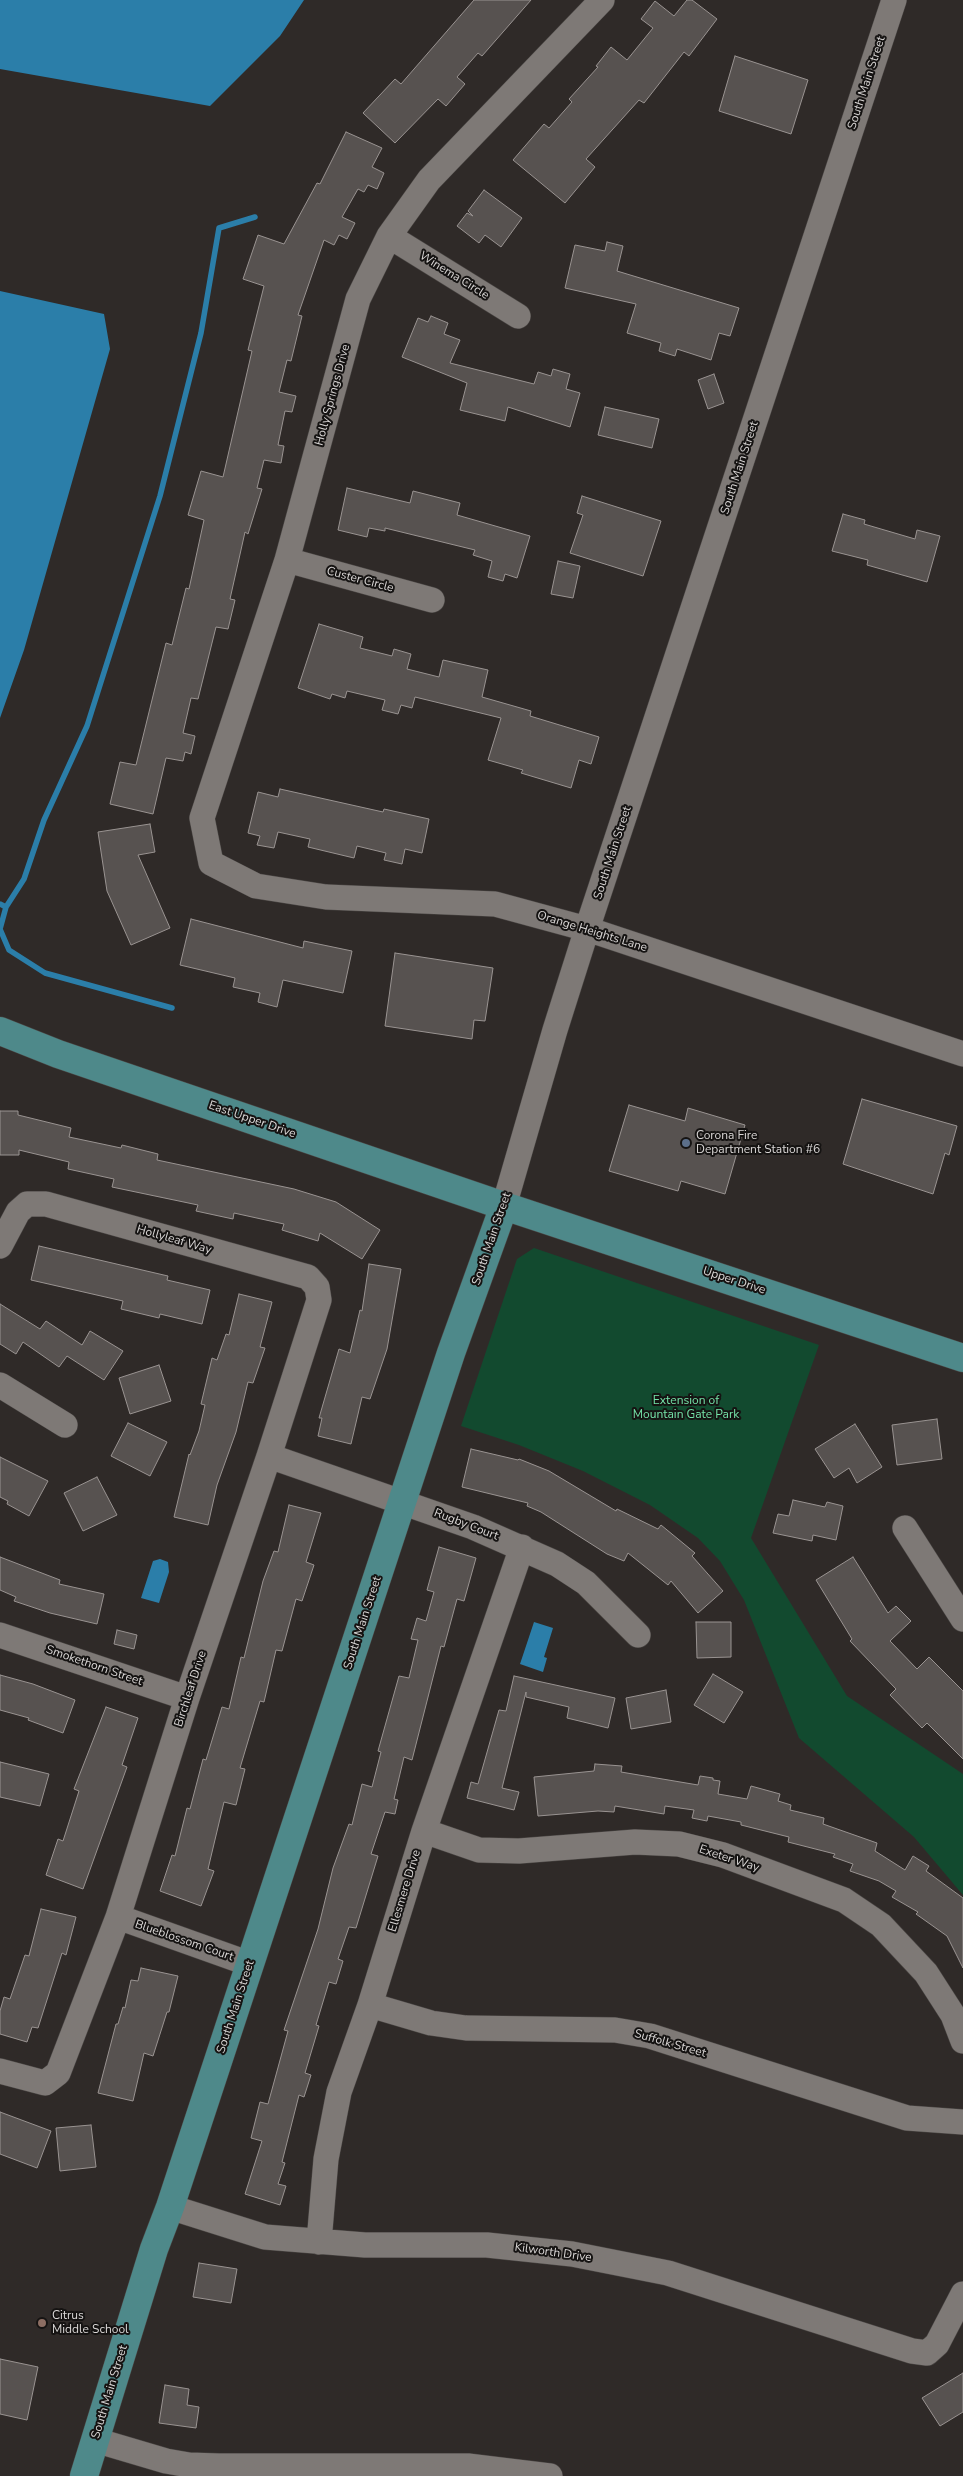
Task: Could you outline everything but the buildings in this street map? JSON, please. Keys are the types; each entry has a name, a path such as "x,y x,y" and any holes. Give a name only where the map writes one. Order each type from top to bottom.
{"main road":[{"name":"East Upper Drive","path":"0,1030 58,1054 504,1206"},
{"name":"Upper Drive","path":"504,1206 963,1358"},
{"name":"South Main Street","path":"84,2476 154,2249 170,2207 451,1353 504,1206"}],"street":[{"name":"Holly Springs Drive","path":"211,863 202,818 287,560 358,299 389,236 430,180 602,0"},
{"name":"South Main Street","path":"504,1206 555,1030 894,0"},
{"name":"Winema Circle","path":"389,236 518,316"},
{"name":"Custer Circle","path":"287,560 432,600"},
{"name":"Orange Heights Lane","path":"211,863 256,886 326,897 495,904 588,929 963,1054"},
{"name":"Hollyleaf Way","path":"0,1246 18,1212 27,1204 46,1204 308,1277 317,1287"},
{"name":"Birchleaf Drive","path":"0,2071 44,2083 58,2073 118,1918 187,1698 270,1456 319,1300 317,1287"},
{"path":"0,1384 64,1425"},
{"name":"Rugby Court","path":"270,1456 473,1526 557,1564 586,1583 638,1635"},
{"path":"905,1528 963,1619"},
{"name":"Ellesmere Drive","path":"319,2242 326,2159 339,2092 370,2005 424,1831 522,1547"},
{"name":"Smokethorn Street","path":"0,1635 187,1698"},
{"name":"Exeter Way","path":"424,1831 479,1850 519,1851 635,1842 679,1844 723,1855 844,1900 881,1924 926,1973 953,2016 963,2041"},
{"name":"Blueblossom Court","path":"118,1918 250,1964"},
{"name":"Suffolk Street","path":"370,2005 431,2023 466,2028 615,2030 650,2036 907,2118 963,2122"},
{"name":"Kilworth Drive","path":"170,2207 265,2237 365,2245 487,2245 572,2254 668,2273 912,2351 927,2353 937,2344 963,2294"},
{"path":"95,2440 166,2461 218,2471 468,2466 550,2476"}],"green space":[{"name":"Extension of Mountain Gate Park","path":"534,1248 819,1345 751,1538 847,1696 963,1774 963,1895 914,1837 799,1738 744,1600 720,1561 698,1538 650,1505 583,1471 519,1445 461,1426 517,1259"}],"water":[{"path":"0,0 304,0 280,36 210,106 0,69"},
{"path":"0,291 104,314 110,349 24,650 0,718"},
{"path":"160,1559 168,1562 169,1572 159,1603 141,1598 153,1561"},
{"path":"534,1622 553,1628 544,1657 547,1658 543,1672 520,1664"}],"waterway":[{"path":"6,907 24,879 44,820 87,726 160,496 201,333 219,228 255,217"},
{"path":"0,904 6,907 0,929 9,950 45,973 172,1008"}],"place":[{"name":"Corona Fire Department Station #6","path":"686,1143"},
{"name":"Citrus Middle School","path":"42,2323"}]}
